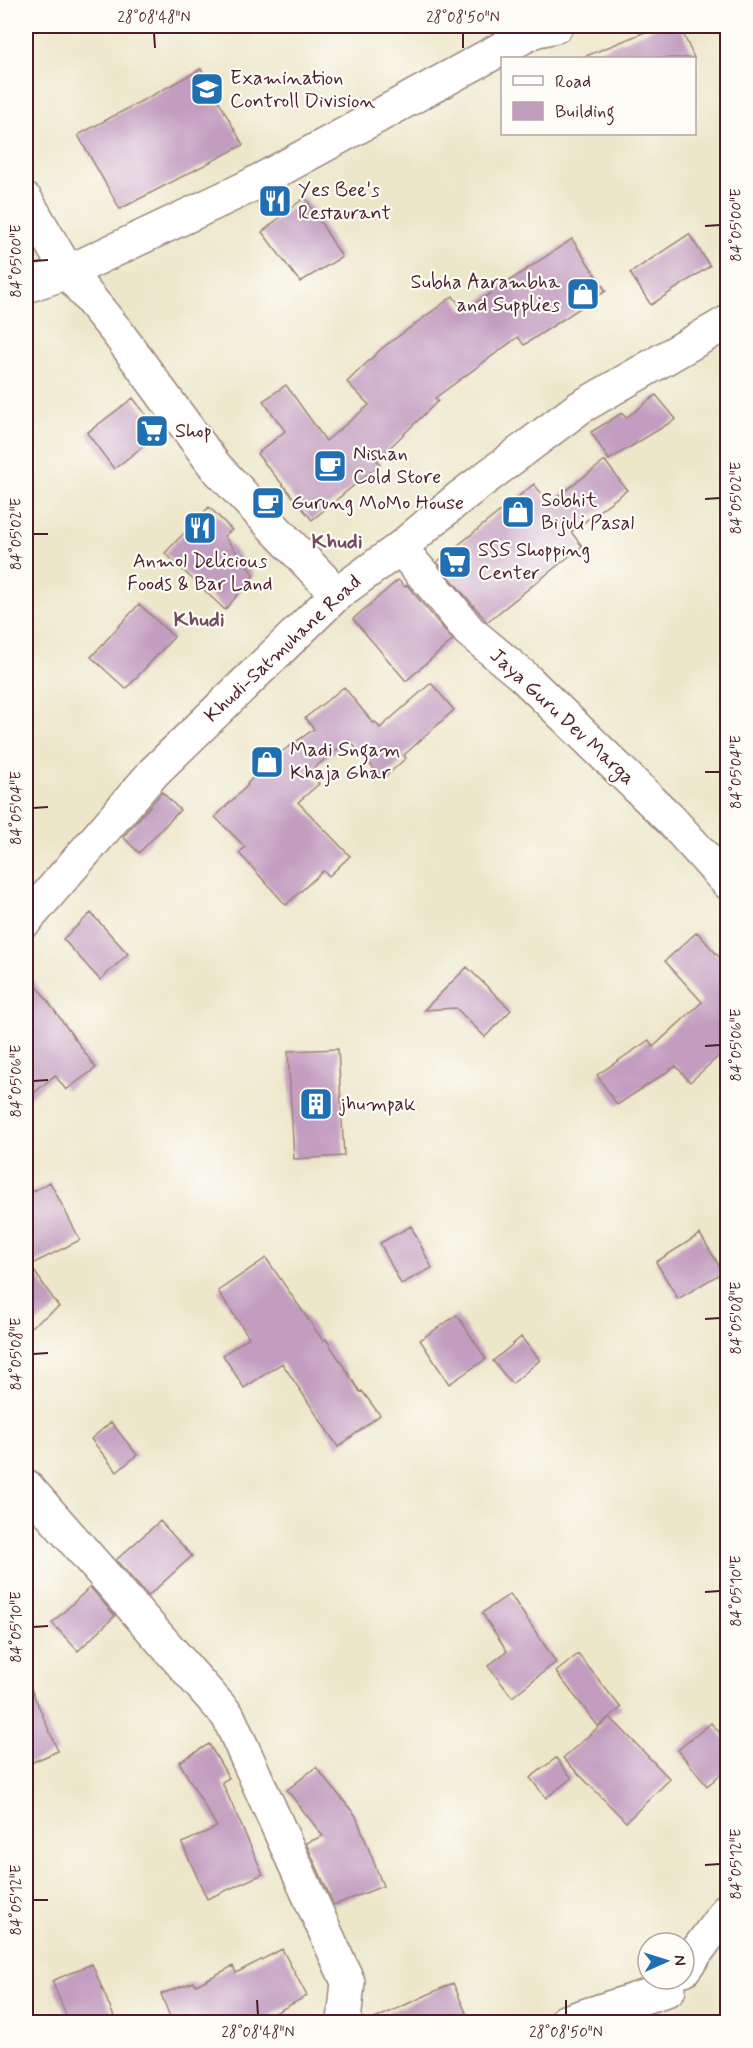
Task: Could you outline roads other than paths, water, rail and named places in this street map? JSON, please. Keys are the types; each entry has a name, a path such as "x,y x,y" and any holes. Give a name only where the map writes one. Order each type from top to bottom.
{"street":[{"path":"26,286 68,272 246,188 534,31 556,26"},
{"path":"26,200 68,272 117,332 215,466 337,594"},
{"name":"Khudi-Satmuhane Road","path":"26,920 154,772 337,594 400,548 459,498 579,408 728,322"},
{"name":"Jaya Guru Dev Marga","path":"400,548 469,631 523,676 671,820 728,883"},
{"path":"26,1486 228,1716 348,1982 344,2022"},
{"path":"696,1953 728,1909"},
{"path":"565,2022 646,1991"},
{"path":"641,2022 667,1991"}],"place":[{"name":"Examination Controll Division","path":"207,89"},
{"name":"Yes Bee's Restaurant","path":"275,201"},
{"name":"Subha Aarambha and Supplies","path":"583,294"},
{"name":"Shop","path":"152,431"},
{"name":"Nishan Cold Store","path":"330,466"},
{"name":"Gurung MoMo House","path":"268,503"},
{"name":"Sobhit Bijuli Pasal","path":"518,512"},
{"name":"Anmol Delicious Foods & Bar Land","path":"200,528"},
{"name":"SSS Shopping Center","path":"455,562"},
{"name":"Madi Sngam Khaja Ghar","path":"267,762"},
{"name":"jhumpak","path":"316,1104"}],"district":[{"name":"Khudi","path":"337,542"},
{"name":"Khudi","path":"199,620"}]}
